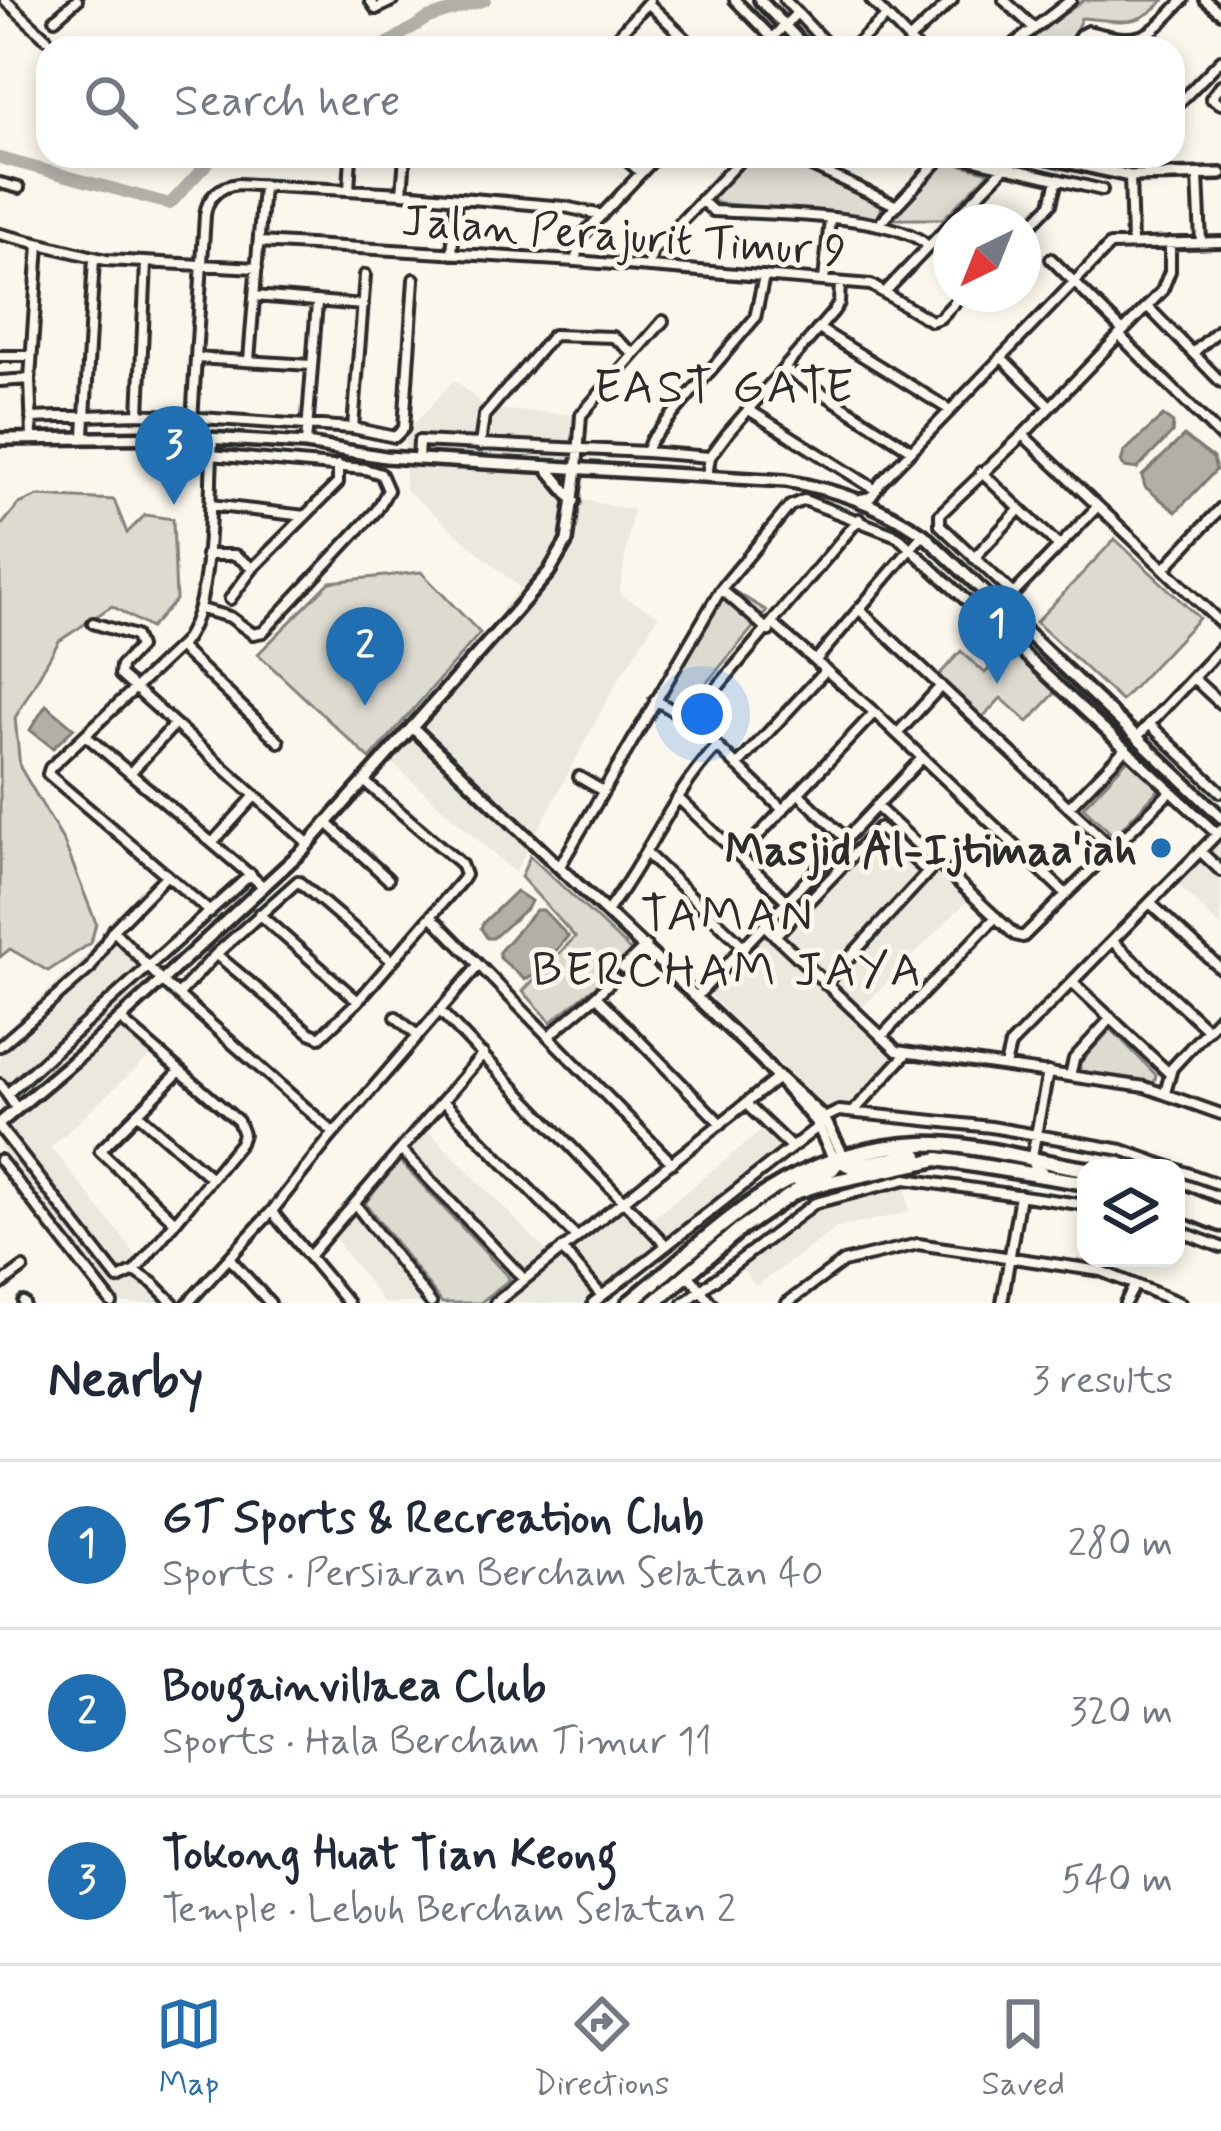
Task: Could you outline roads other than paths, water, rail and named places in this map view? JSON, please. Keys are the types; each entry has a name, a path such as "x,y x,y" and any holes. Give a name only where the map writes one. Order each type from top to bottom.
{"main road":[{"path":"643,1303 765,1193 805,1168 923,1144 1077,1168"},
{"path":"838,1158 860,1166 924,1155 1077,1181"},
{"path":"629,1303 838,1158"},
{"path":"772,1206 817,1185 938,1159"},
{"path":"1185,1199 1221,1213"},
{"path":"1185,1210 1221,1224"},
{"path":"654,1303 684,1267"}],"street":[{"path":"5,0 44,36"},
{"path":"55,19 77,0"},
{"path":"373,4 394,0"},
{"path":"735,0 770,36"},
{"path":"760,0 795,36"},
{"path":"785,0 819,36"},
{"path":"871,0 905,36"},
{"path":"920,36 952,0"},
{"path":"1004,0 1034,28"},
{"path":"1024,36 1071,0"},
{"path":"1148,36 1184,0"},
{"path":"1205,0 1221,14"},
{"path":"618,36 649,1 680,36"},
{"path":"774,36 797,13"},
{"path":"865,36 886,17"},
{"path":"1080,36 1088,31 1110,36"},
{"path":"1185,97 1221,60"},
{"path":"1221,85 1211,98 1221,104"},
{"path":"349,191 350,168"},
{"path":"402,193 404,168"},
{"path":"636,168 641,172"},
{"path":"576,261 579,239 645,168"},
{"path":"648,267 653,250 732,168"},
{"path":"816,168 896,205"},
{"path":"877,226 931,168"},
{"path":"969,204 1004,168"},
{"path":"1009,168 1102,190"},
{"path":"1102,168 1130,176 1221,174"},
{"path":"1130,176 1132,244"},
{"path":"1198,176 1202,242"},
{"path":"1041,214 1051,204 1057,180"},
{"path":"0,183 19,188"},
{"path":"190,436 207,202 232,185 402,193 602,214"},
{"path":"249,360 262,187"},
{"path":"452,254 456,199"},
{"path":"701,200 713,211 830,218 877,226 917,236 928,247"},
{"path":"824,281 830,218"},
{"path":"0,234 94,258 257,268"},
{"name":"Jalan Perajurit Timur 9","path":"259,242 871,285 934,321 944,312"},
{"path":"885,292 933,242"},
{"path":"862,500 875,492 1110,245 1221,242"},
{"path":"1013,594 939,524 942,511 1148,308 1170,271 1170,243"},
{"path":"32,437 30,379 39,244"},
{"path":"84,435 94,258"},
{"path":"1051,259 1221,437"},
{"path":"139,414 146,263"},
{"path":"353,428 365,275"},
{"path":"646,452 651,440 755,318 764,276"},
{"path":"31,418 139,414 353,428 391,438 404,428 414,278"},
{"path":"707,475 710,457 839,303 840,283"},
{"path":"255,296 363,305"},
{"path":"306,444 317,303"},
{"path":"1148,308 1221,382"},
{"path":"118,1279 0,1125 309,844 549,572 567,541 575,503 581,415 663,321"},
{"path":"819,328 950,410"},
{"path":"1193,353 1221,328"},
{"path":"480,445 487,412 553,335 614,337 634,353"},
{"path":"0,356 31,356"},
{"path":"1001,357 1050,406"},
{"path":"196,358 310,365"},
{"path":"784,368 911,450"},
{"path":"0,381 30,379"},
{"path":"749,410 875,492 880,508"},
{"path":"1023,435 1219,617"},
{"path":"0,439 190,436 306,444 418,459 786,481 862,500 923,534 1221,818"},
{"path":"210,912 52,781 50,768 179,647 194,627 206,555 213,439"},
{"path":"418,459 419,441 710,457"},
{"path":"200,609 230,617 254,634 263,632 387,494 386,479 374,471 212,455"},
{"path":"230,599 253,568 338,483 338,465"},
{"path":"547,468 575,503"},
{"path":"981,472 1059,546"},
{"path":"560,866 722,589 796,501 822,504 860,519 910,548 1219,832 1010,1045 1005,1066"},
{"path":"210,505 305,516"},
{"path":"1001,607 1098,506"},
{"path":"1164,568 1221,508"},
{"path":"974,558 1020,509"},
{"path":"690,720 860,519"},
{"path":"816,660 923,534"},
{"path":"206,555 236,555 253,568"},
{"path":"722,589 816,660 1066,894"},
{"path":"859,609 1112,848"},
{"path":"93,623 121,629 139,640 136,653 119,670 134,690 309,844"},
{"path":"179,647 279,742"},
{"path":"1137,737 1221,648"},
{"path":"737,766 827,670"},
{"path":"1193,678 1221,704"},
{"path":"897,734 941,686"},
{"path":"656,700 690,720 783,810"},
{"path":"739,856 875,713"},
{"path":"1149,724 1221,792"},
{"path":"131,772 173,726"},
{"path":"412,727 786,1080 820,1122 838,1158"},
{"path":"85,735 264,887"},
{"path":"608,910 695,770 717,747"},
{"path":"1069,807 1126,748"},
{"path":"698,995 922,758"},
{"path":"579,777 603,791"},
{"path":"216,954 315,1036 326,1036 462,880 465,869 364,781"},
{"path":"876,806 1015,935 1024,937 1171,790"},
{"path":"798,794 865,842"},
{"path":"214,841 253,798"},
{"path":"679,800 787,901"},
{"path":"327,824 388,879"},
{"path":"775,936 882,828 928,872"},
{"path":"1200,851 1221,871"},
{"path":"647,854 744,947"},
{"path":"825,984 937,862"},
{"path":"285,868 392,961"},
{"path":"7,1094 250,874"},
{"path":"0,1046 90,968 113,930 167,875"},
{"path":"179,994 216,954 299,882"},
{"path":"1150,903 1221,969"},
{"path":"259,914 358,1001"},
{"path":"431,916 672,1162"},
{"path":"881,1037 996,917"},
{"path":"764,926 881,1037 907,1053 1165,1093 1221,1114"},
{"path":"113,930 162,981 334,1133"},
{"path":"1112,941 1208,1030"},
{"path":"623,968 646,946"},
{"path":"188,1303 272,1211 479,964"},
{"path":"549,1036 614,978"},
{"path":"1072,982 1169,1073"},
{"path":"596,996 721,1124"},
{"path":"440,1011 665,1244"},
{"path":"1165,1093 1169,1073 1221,1016"},
{"path":"396,1017 418,1036"},
{"path":"1070,1076 1074,1059 1111,1018"},
{"path":"102,1290 135,1271 240,1143 243,1129 120,1019"},
{"path":"854,1112 907,1053"},
{"path":"311,1254 483,1054"},
{"path":"176,1222 101,1154 103,1144 179,1072"},
{"path":"1048,1072 1031,1161 1035,1169 1062,1178"},
{"path":"495,1303 779,1078"},
{"path":"0,1084 17,1109"},
{"path":"443,1101 577,1238"},
{"path":"746,1103 790,1146"},
{"path":"562,1250 597,1300 839,1111 1036,1135 1137,1153 1221,1185"},
{"path":"137,1113 211,1178"},
{"path":"401,1150 524,1280"},
{"path":"0,1160 112,1303"},
{"path":"684,1303 823,1199 907,1178 1077,1204"},
{"path":"1002,1303 1020,1195"},
{"path":"354,1204 430,1303"},
{"path":"272,1211 348,1303"},
{"path":"1185,1233 1221,1247"},
{"path":"787,1303 843,1262 909,1244 1100,1271 1180,1303"},
{"path":"230,1258 270,1303"},
{"path":"684,1267 711,1303"},
{"path":"0,1285 23,1268"},
{"path":"135,1271 173,1303"},
{"path":"1124,1303 1135,1285"}],"waterway":[{"path":"399,36 428,18 485,0"},
{"path":"0,158 36,168"},
{"path":"37,168 170,204 203,168"}],"place":[{"name":"Tokong Huat Tian Keong","path":"174,505"},
{"name":"GT Sports & Recreation Club","path":"997,684"},
{"name":"Bougainvillaea Club","path":"365,706"},
{"name":"Masjid Al-Ijtimaa'iah","path":"1161,848"}],"district":[{"name":"EAST GATE","path":"725,385"},
{"name":"TAMAN BERCHAM JAYA","path":"728,940"}]}
